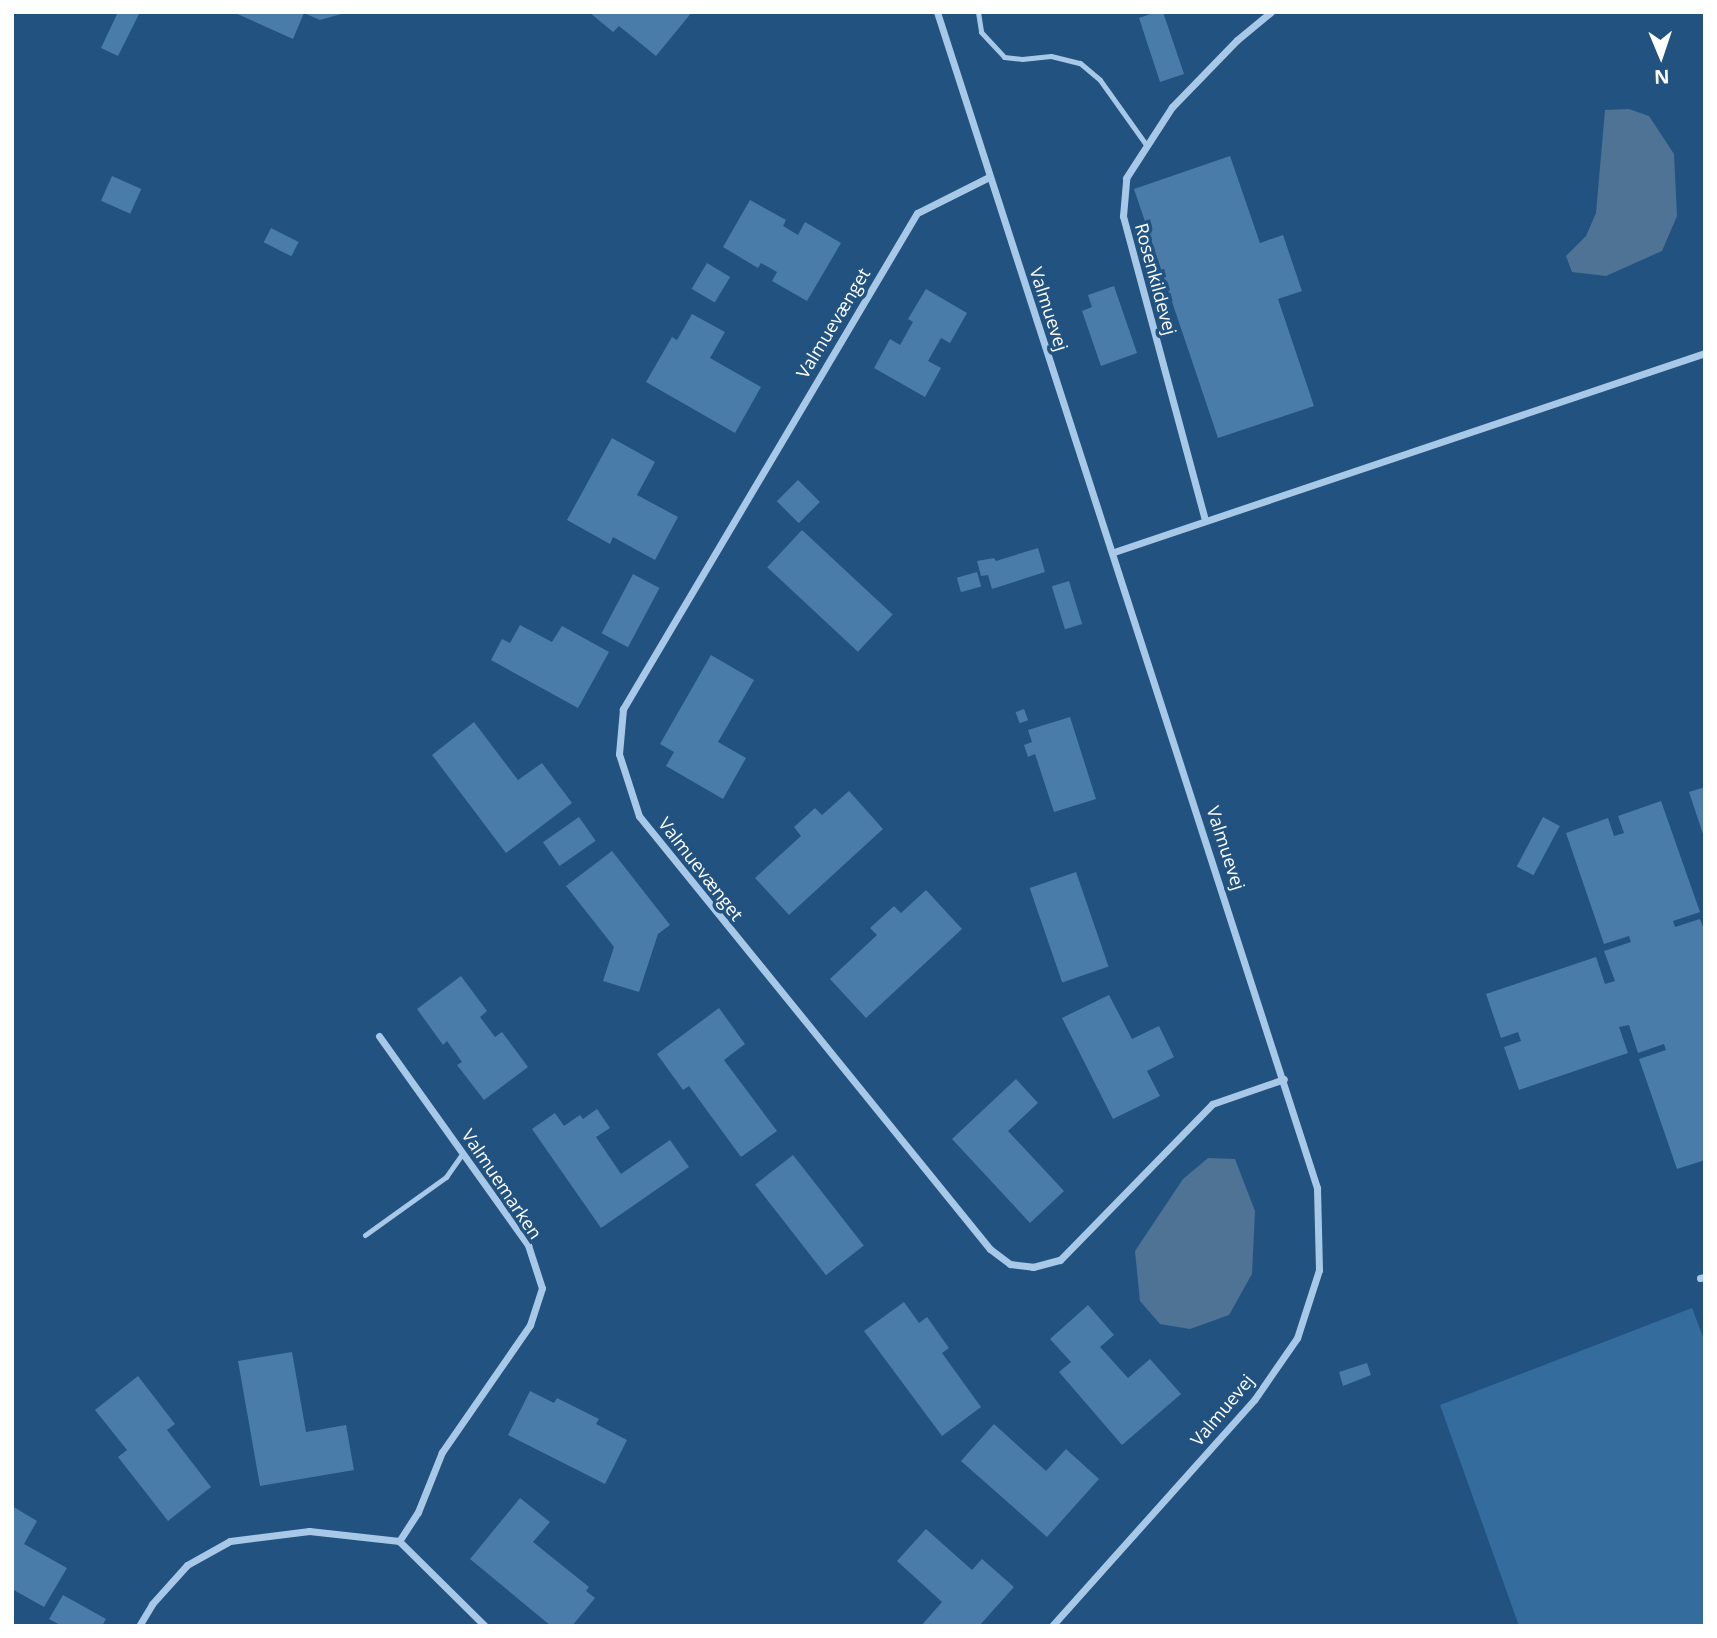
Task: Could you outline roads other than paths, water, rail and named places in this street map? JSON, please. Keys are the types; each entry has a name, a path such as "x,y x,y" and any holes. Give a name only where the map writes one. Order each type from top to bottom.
{"street":[{"name":"Valmuevej","path":"937,12 1114,552 1317,1188 1319,1270 1297,1338 1254,1400 1052,1626"},
{"name":"Rosenkildevej","path":"1205,520 1123,216 1126,178 1172,107 1237,40 1272,12"},
{"name":"Valmuevænget","path":"989,177 917,213 622,709 619,754 639,816 990,1250 1010,1264 1033,1267 1060,1260 1212,1104 1284,1079"},
{"path":"1114,552 1705,353"},
{"name":"Valmuemarken","path":"379,1036 528,1245 542,1288 530,1325 442,1452 418,1512 399,1541"},
{"path":"139,1626 152,1604 187,1565 230,1541 309,1531 399,1541 485,1626"}],"lane":[{"path":"978,12 981,32 1004,57 1022,59 1051,56 1080,63 1100,80 1147,146"},
{"path":"365,1235 446,1177 463,1153"}]}
